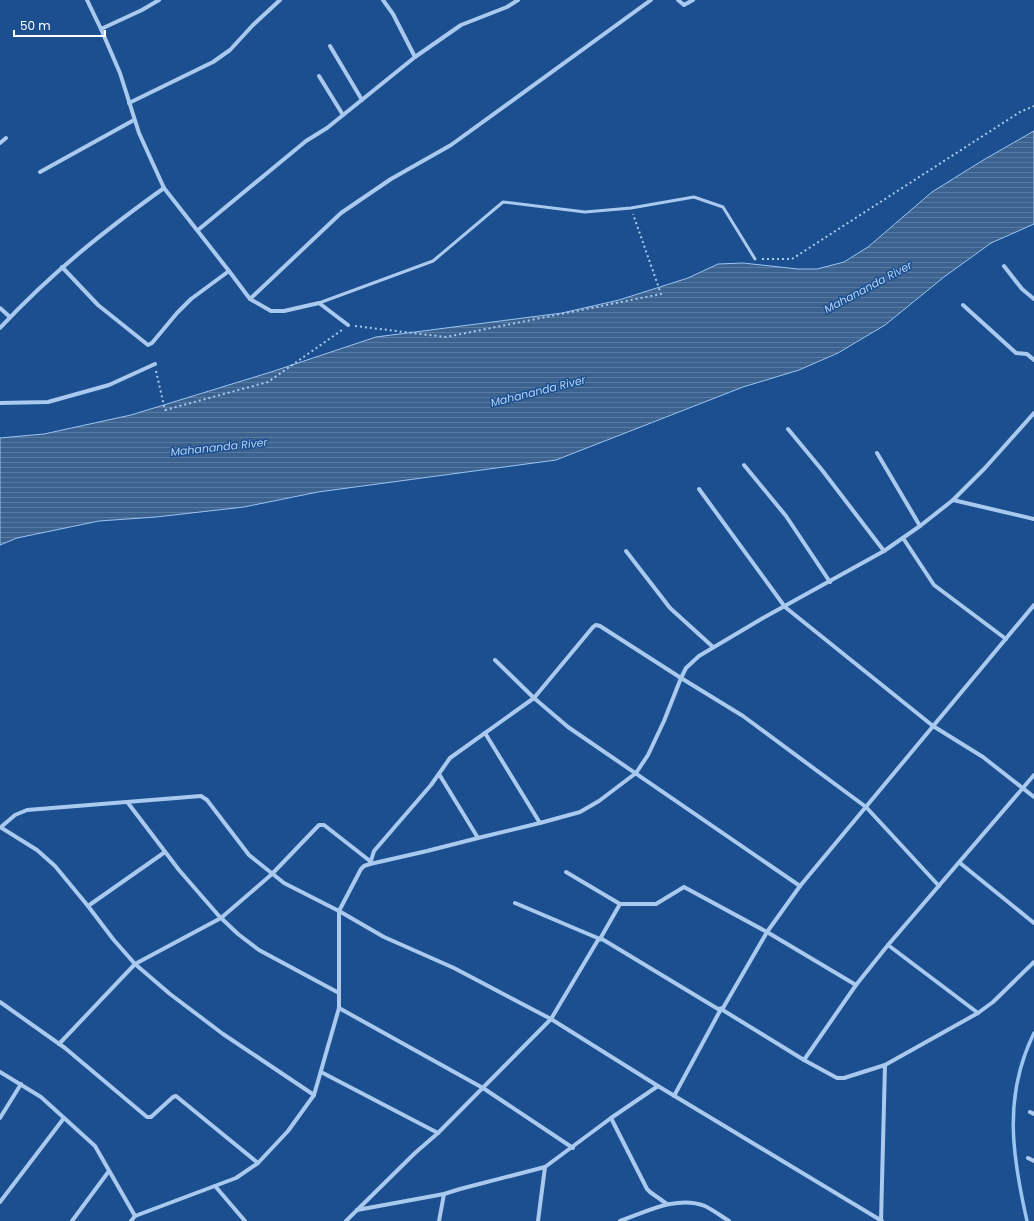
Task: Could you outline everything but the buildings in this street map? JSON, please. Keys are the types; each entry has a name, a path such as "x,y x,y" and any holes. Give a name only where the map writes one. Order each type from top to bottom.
{"street":[{"path":"87,0 120,73 134,120 164,188 230,270 250,299 271,311 284,311 319,303 348,325"},
{"path":"101,29 142,10 159,0"},
{"path":"129,103 213,62 230,50 253,25 280,0"},
{"path":"383,0 393,14 415,57"},
{"path":"198,230 306,141 327,128 415,57 461,25 507,7 518,0"},
{"path":"250,299 341,212 391,179 451,145 651,0"},
{"path":"678,0 684,5 693,0"},
{"path":"330,46 362,100"},
{"path":"319,76 343,115"},
{"path":"40,172 134,120"},
{"path":"0,143 6,138"},
{"path":"0,328 62,267 164,188"},
{"path":"1004,266 1022,289 1034,299"},
{"path":"62,267 98,305 148,345 152,343 191,299 230,270"},
{"path":"963,305 1016,353 1027,354 1034,360"},
{"path":"0,308 10,317"},
{"path":"0,403 48,402 109,385 155,364"},
{"path":"131,1221 135,1216 236,1178 258,1162 288,1131 314,1095 339,1008 339,911 364,866 370,862 427,852 580,812 599,801 636,773 648,755 661,728 686,668 699,656 714,646 884,551 920,526 953,500 985,468 1034,413"},
{"path":"788,429 822,470 884,551"},
{"path":"877,453 920,526"},
{"path":"744,465 786,516 830,582"},
{"path":"699,489 785,607 933,726 983,756 1034,797"},
{"path":"953,500 1034,519"},
{"path":"903,538 934,585 1006,639"},
{"path":"626,551 670,608 714,646"},
{"path":"674,1096 766,932 800,886 1034,605"},
{"path":"370,862 374,851 439,774 450,758 534,698 596,625 600,626 743,716 866,807 939,886"},
{"path":"495,660 534,698 568,727 800,886"},
{"path":"485,733 540,823"},
{"path":"439,774 478,838"},
{"path":"804,1060 856,985 888,945 1034,775"},
{"path":"314,1095 217,1030 170,994 135,964 55,866 37,850 1,827 15,815 27,810 201,796 207,800 249,855 284,883 339,911 384,937 454,968 551,1019 674,1096 881,1221 885,1065"},
{"path":"128,802 165,852 199,894 238,934 259,950 339,993"},
{"path":"59,1044 135,964 221,918 272,874 320,824 370,862"},
{"path":"88,906 165,852"},
{"path":"960,863 1034,923"},
{"path":"566,872 620,904 656,904 684,888 766,932 856,985"},
{"path":"515,903 600,939 715,1007 722,1009 804,1060 837,1078 844,1078 885,1065 978,1013 993,1002 1034,962"},
{"path":"346,1221 415,1154 438,1134 551,1019 620,904"},
{"path":"888,945 978,1013"},
{"path":"0,1002 59,1044 147,1117 151,1117 176,1096 258,1162"},
{"path":"339,1008 484,1088 573,1148"},
{"path":"0,1072 41,1097 95,1146 135,1216"},
{"path":"321,1072 438,1134"},
{"path":"0,1118 21,1084"},
{"path":"358,1210 444,1194 545,1167 573,1148 611,1118 658,1086"},
{"path":"0,1202 64,1118"},
{"path":"611,1118 647,1189 667,1204"},
{"path":"1028,1158 1034,1161"},
{"path":"538,1221 545,1167"},
{"path":"72,1221 109,1171"},
{"path":"215,1186 245,1221"},
{"path":"439,1221 444,1194"},
{"path":"620,1221 667,1204 690,1203 700,1204 707,1207 729,1221"}],"lane":[{"path":"319,303 433,261 502,202 585,212 631,208 694,197 723,207 755,259"}],"path":[{"path":"755,259 792,259 1020,112 1034,106"},
{"path":"155,364 165,410 268,382 348,325 446,337 661,294 631,208"}],"water":[{"name":"Mahananda River","path":"1034,131 1034,224 991,243 944,277 885,325 838,353 799,370 743,387 556,460 318,492 244,507 156,517 99,521 17,538 0,545 0,438 44,434 131,415 271,372 376,337 562,313 619,300 688,278 718,264 743,263 798,269 817,269 844,262 868,247 932,192"}],"waterway":[{"path":"1027,1221 1017,1173 1013,1126 1014,1103 1018,1080 1024,1056 1034,1033"}]}
